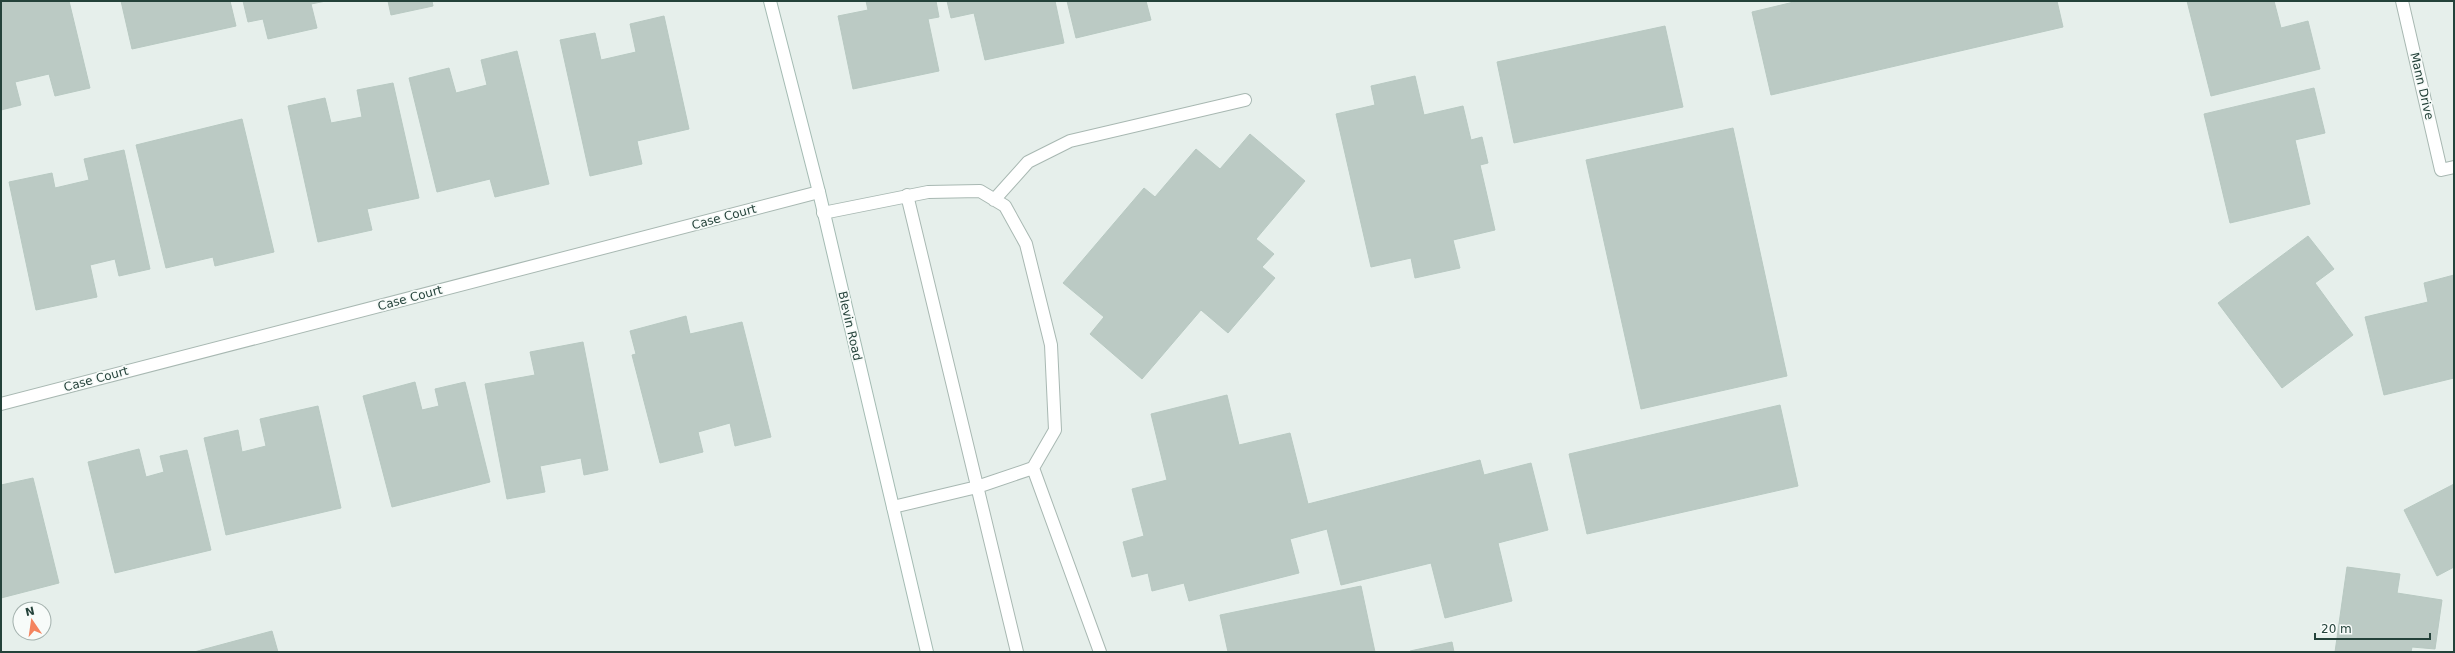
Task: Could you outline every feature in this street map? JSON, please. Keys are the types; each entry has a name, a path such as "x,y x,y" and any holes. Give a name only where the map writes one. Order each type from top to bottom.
{"street":[{"name":"Blevin Road","path":"770,1 819,192 927,652"},
{"name":"Mann Drive","path":"2402,1 2441,170 2454,167"},
{"path":"994,200 1028,162 1070,141 1245,100"},
{"path":"823,213 928,192 980,191 1005,206 1026,244 1051,345 1055,430 1033,468 977,487 893,507"},
{"name":"Case Court","path":"1,404 819,192"},
{"path":"908,196 1017,652"},
{"path":"1033,468 1100,652"}],"building":[{"path":"1,1 69,1 90,88 55,96 49,74 15,82 21,105 1,110"},
{"path":"121,1 230,1 236,26 132,49"},
{"path":"243,1 326,1 311,4 317,28 268,39 263,19 248,22"},
{"path":"388,1 432,1 433,6 391,15"},
{"path":"866,1 936,1 939,17 928,19 939,71 853,89 838,16 868,10"},
{"path":"947,1 1055,1 1064,43 985,60 974,13 951,18"},
{"path":"1067,1 1146,1 1151,20 1076,38"},
{"path":"1798,1 2057,1 2063,27 1771,95 1752,12"},
{"path":"2187,1 2274,1 2281,28 2308,21 2320,69 2211,96"},
{"path":"664,16 689,129 637,141 642,164 590,176 560,40 595,33 601,60 636,52 630,24"},
{"path":"1665,26 1683,107 1514,143 1497,62"},
{"path":"517,51 549,184 495,197 490,179 437,192 409,78 449,68 456,93 487,85 481,60"},
{"path":"1415,76 1424,115 1463,106 1471,140 1482,137 1488,163 1480,165 1495,230 1453,240 1460,268 1415,278 1411,258 1371,267 1336,114 1375,105 1371,86"},
{"path":"393,83 419,198 367,209 372,230 318,242 288,106 325,98 331,123 362,117 357,90"},
{"path":"2314,88 2325,133 2295,140 2310,204 2230,223 2204,114"},
{"path":"242,119 274,252 215,266 213,257 166,268 136,145"},
{"path":"1733,128 1787,376 1641,409 1586,160"},
{"path":"1250,134 1305,181 1256,239 1274,254 1262,267 1275,278 1228,333 1201,310 1142,379 1090,334 1104,317 1063,283 1144,188 1155,197 1196,149 1220,169"},
{"path":"124,150 150,269 119,276 115,259 90,265 97,297 36,310 9,182 52,173 55,188 89,180 84,159"},
{"path":"2308,236 2334,269 2315,283 2353,335 2282,388 2218,303"},
{"path":"2454,275 2454,378 2384,395 2365,317 2428,302 2424,283"},
{"path":"686,316 690,334 742,322 771,437 735,446 730,423 698,432 703,452 660,463 632,355 636,354 630,331"},
{"path":"583,342 608,470 584,475 581,458 540,466 545,492 507,499 485,384 535,375 530,352"},
{"path":"415,382 422,410 439,406 435,389 465,382 490,482 392,507 363,396"},
{"path":"1227,395 1239,445 1290,433 1308,504 1480,460 1484,475 1531,463 1548,530 1498,543 1512,601 1445,618 1431,563 1341,585 1327,529 1290,539 1299,573 1189,601 1184,583 1152,591 1148,573 1132,577 1123,542 1144,536 1132,489 1167,480 1151,414"},
{"path":"1780,405 1798,486 1587,534 1569,454"},
{"path":"318,406 341,508 226,535 204,438 238,430 242,452 266,446 260,419"},
{"path":"139,449 146,477 164,472 160,456 187,450 211,550 115,573 88,462"},
{"path":"33,478 59,583 1,598 1,485"},
{"path":"2454,484 2454,567 2437,576 2404,510"},
{"path":"2347,567 2400,574 2397,593 2442,600 2435,649 2412,647 2411,652 2335,652"},
{"path":"1361,586 1375,652 1228,652 1220,615"},
{"path":"272,631 278,652 194,652"},
{"path":"1452,642 1454,652 1410,651"}]}
